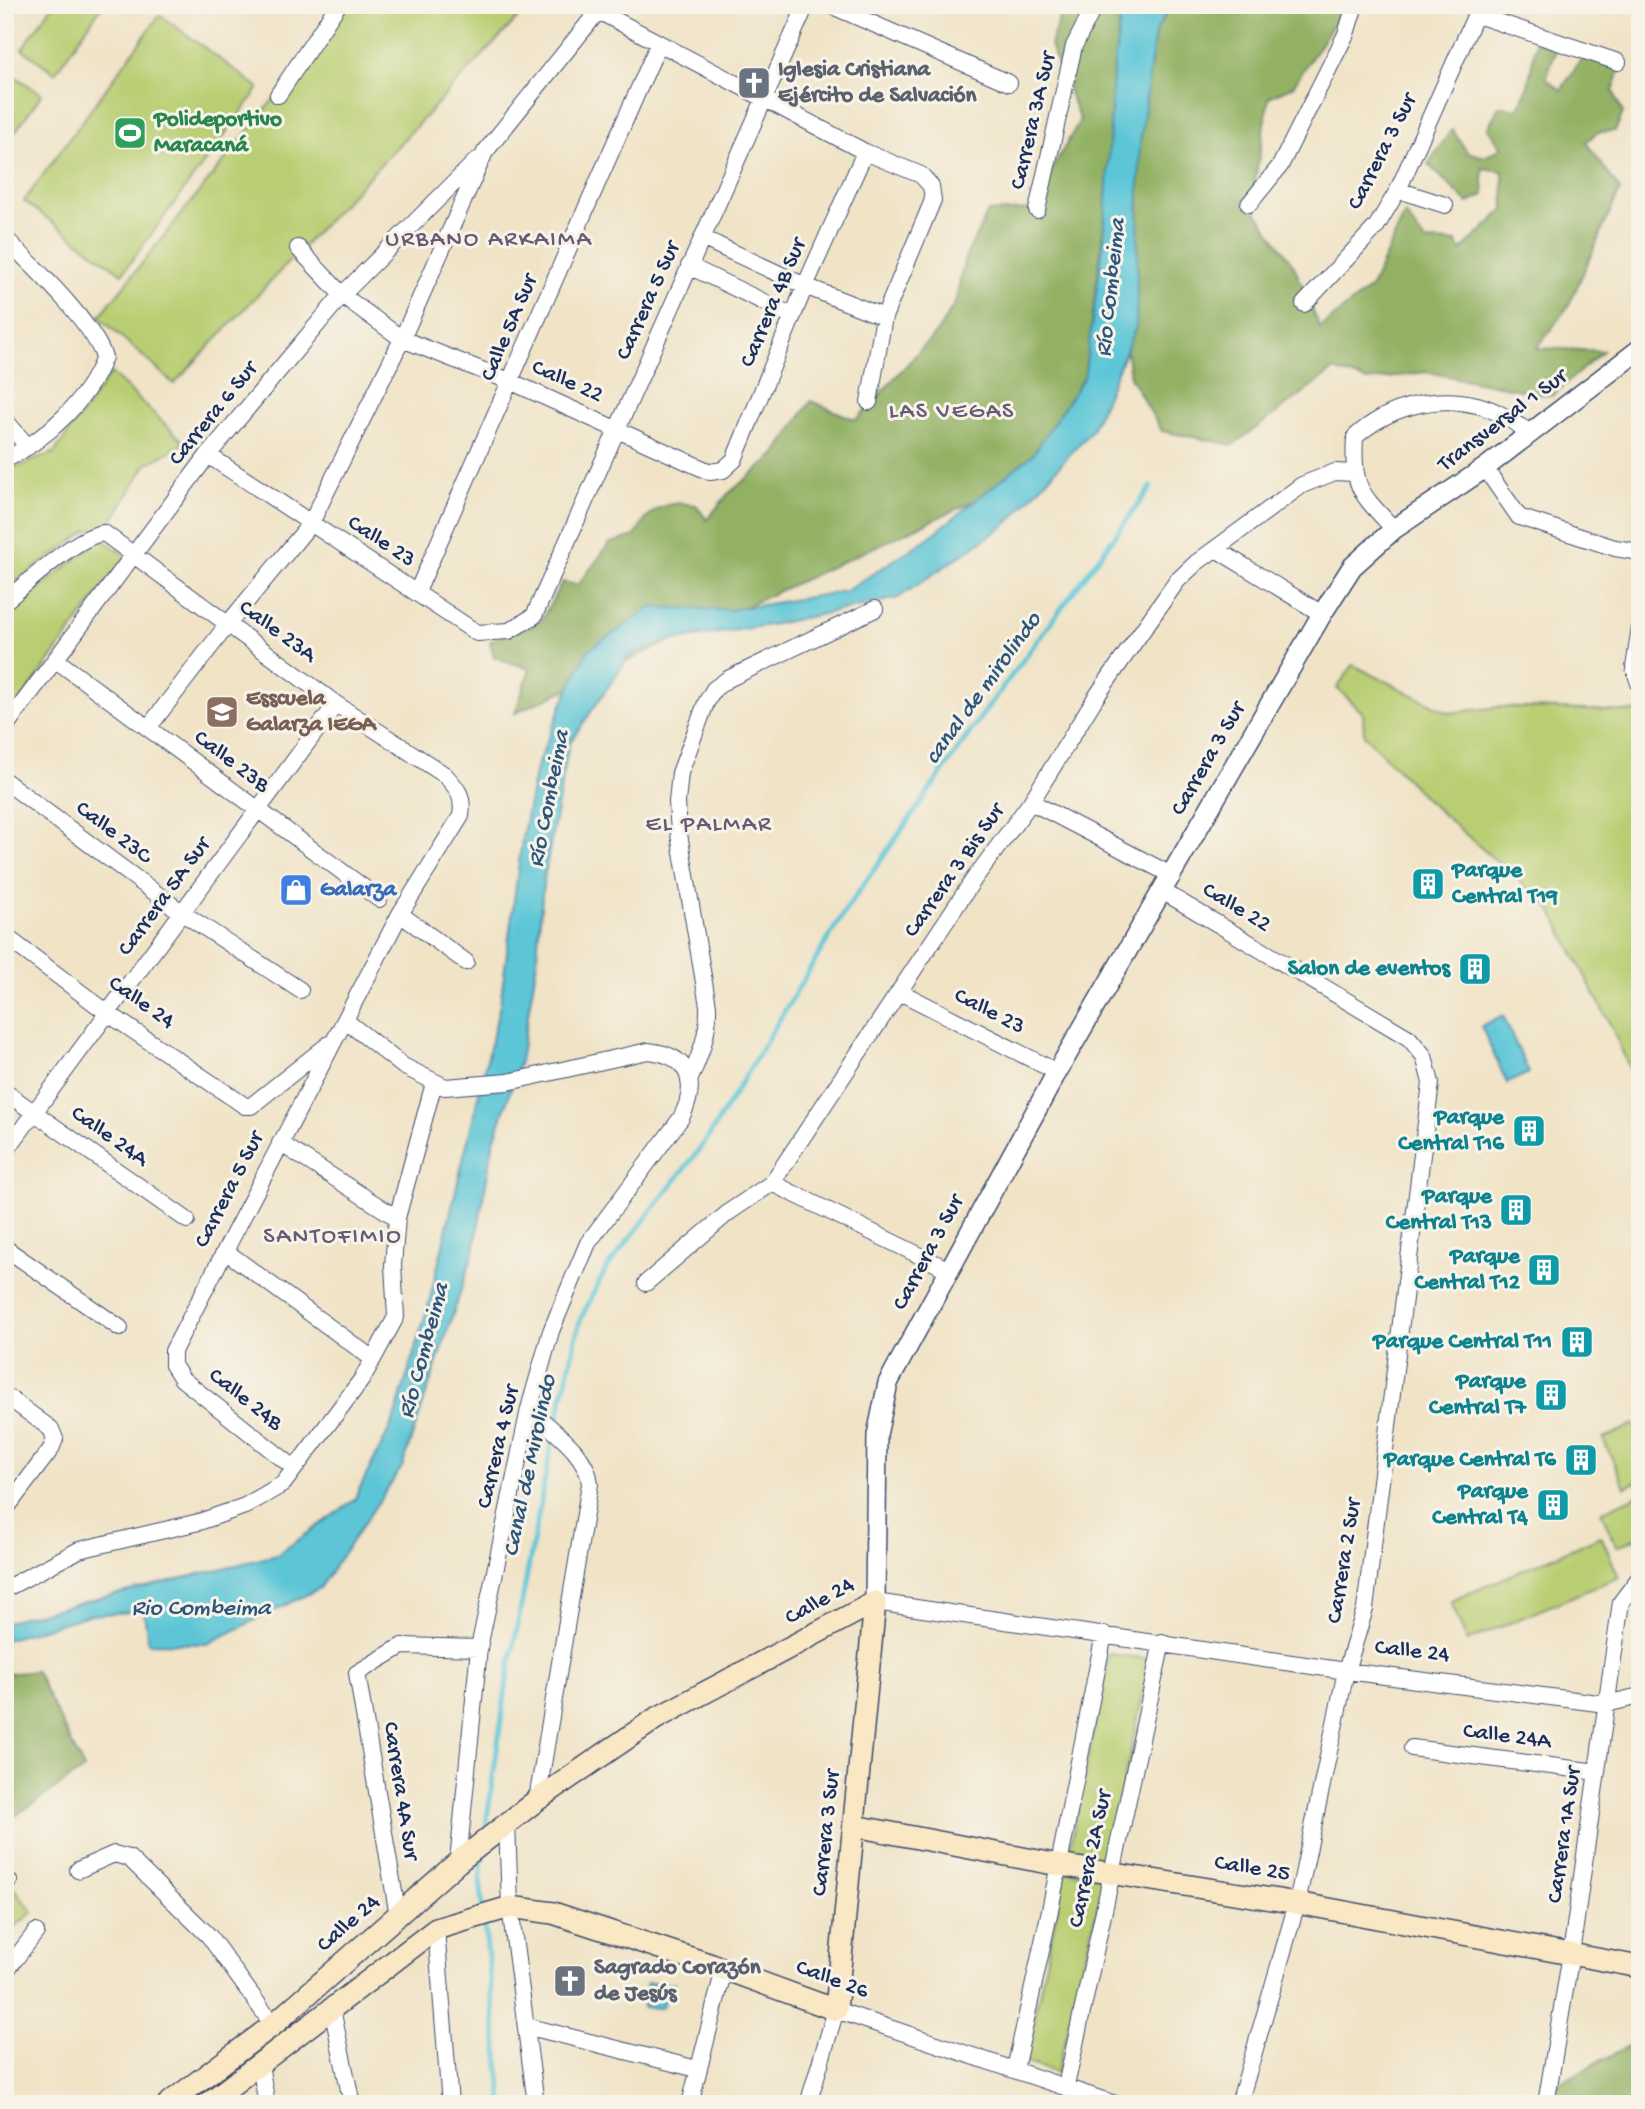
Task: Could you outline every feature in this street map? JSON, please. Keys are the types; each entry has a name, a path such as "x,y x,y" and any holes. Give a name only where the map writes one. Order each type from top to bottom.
{"main road":[{"name":"Calle 24","path":"168,2104 273,2025 460,1860 537,1800 655,1719 875,1602"},
{"name":"Carrera 3 Sur","path":"835,2010 875,1602"},
{"name":"Calle 25","path":"855,1826 1059,1865 1297,1903 1640,1967"},
{"name":"Calle 26","path":"442,1926 503,1909 553,1913 724,1969 835,2010"},
{"path":"207,2104 442,1926"}],"street":[{"path":"278,94 338,5"},
{"name":"Carrera 5 Sur","path":"534,616 806,5"},
{"path":"830,5 1009,83"},
{"name":"Carrera 3A Sur","path":"1037,210 1074,46 1094,5"},
{"path":"1249,204 1280,166 1346,34 1355,5"},
{"path":"597,7 659,43 865,152 921,176 931,186 933,200 884,317 869,402"},
{"name":"Carrera 6 Sur","path":"5,727 208,455 342,295 485,152 597,7"},
{"path":"1478,10 1618,62"},
{"name":"Carrera 3 Sur","path":"1304,304 1376,227 1398,190 1478,10"},
{"name":"Calle 5A Sur","path":"417,592 512,382 659,43"},
{"name":"Carrera 6 Sur","path":"148,729 228,624 311,523 402,339 485,152"},
{"name":"Carrera 4B Sur","path":"723,470 734,460 805,286 865,152"},
{"path":"1398,190 1445,205"},
{"path":"5,238 61,298 92,336 104,358 81,397 49,431 5,460"},
{"path":"702,238 805,286 884,317"},
{"name":"Calle 22","path":"298,248 342,295 402,339 512,382 710,472 723,470"},
{"path":"689,266 793,316"},
{"name":"Transversal 1 Sur","path":"1394,529 1485,468 1640,349"},
{"path":"1394,529 1367,500 1353,473 1355,437 1373,420 1399,408 1441,401 1477,405 1504,416 1530,433"},
{"path":"5,420 28,447"},
{"name":"Calle 23","path":"208,455 477,633 509,631 534,616"},
{"path":"1485,468 1519,517 1615,548 1640,552"},
{"name":"Carrera 3 Bis Sur","path":"646,1283 729,1212 772,1183 974,879 1031,802 1096,697 1177,581 1302,485 1335,472 1353,473"},
{"name":"Carrera 3 Sur","path":"875,1602 877,1435 888,1383 1057,1072 1322,614 1352,567 1394,529"},
{"name":"Calle 23A","path":"5,601 69,551 90,537 104,533 336,704 445,775 458,789"},
{"path":"1216,549 1322,614"},
{"name":"Carrera 4 Sur","path":"460,1860 479,1648 529,1409 551,1331 575,1270 608,1214 681,1118 691,1099 689,1081 709,1024 679,834 677,802 681,773 706,703 714,689 727,679 875,609"},
{"path":"1640,627 1634,668 1640,686"},
{"name":"Calle 23B","path":"56,660 379,899"},
{"name":"Carrera 5A Sur","path":"5,1152 336,704"},
{"name":"Calle 23C","path":"5,781 181,912 300,990"},
{"name":"Carrera 5 Sur","path":"173,1365 173,1350 400,914 461,816 463,801 458,789"},
{"name":"Calle 22","path":"1031,802 1168,884 1409,1038 1424,1056"},
{"path":"400,914 466,962"},
{"name":"Calle 24","path":"5,936 109,1014 244,1106 251,1106"},
{"name":"Calle 23","path":"900,992 1057,1072"},
{"path":"346,1021 403,1066 439,1085 508,1082 590,1065 627,1054 668,1053 682,1064 689,1081"},
{"name":"Carrera 5 Sur","path":"251,1106 336,1038"},
{"name":"Carrera 2 Sur","path":"1239,2104 1297,1903 1346,1671 1365,1609 1431,1083 1424,1056"},
{"path":"5,1589 79,1550 199,1522 246,1506 283,1484 293,1467 333,1420 373,1359 396,1317 393,1265 397,1218 439,1085"},
{"name":"Calle 24A","path":"5,1092 187,1220"},
{"path":"280,1143 397,1218"},
{"path":"772,1183 949,1270"},
{"path":"5,1248 120,1328"},
{"path":"225,1251 373,1359"},
{"name":"Calle 24B","path":"173,1365 182,1379 293,1467"},
{"path":"5,1395 51,1429 55,1439 51,1449 5,1510"},
{"path":"529,1409 576,1452 589,1471 590,1484 537,1800"},
{"name":"Carrera 1A Sur","path":"1546,2104 1571,1954 1621,1602 1640,1577"},
{"name":"Calle 24","path":"875,1602 1346,1671 1606,1704 1640,1696"},
{"name":"Carrera 2A Sur","path":"1015,2069 1059,1865 1104,1634"},
{"name":"Carrera 2A Sur","path":"1066,2086 1110,1872 1162,1642"},
{"name":"Carrera 4A Sur","path":"398,1916 357,1673 402,1646 479,1648"},
{"name":"Calle 24A","path":"1412,1748 1597,1772"},
{"path":"505,1824 503,1909 526,2026 536,2104"},
{"path":"78,1870 114,1854 129,1858 209,1936 273,2025"},
{"path":"442,1926 450,2104"},
{"path":"5,1972 36,1932"},
{"path":"690,2104 724,1969"},
{"path":"332,2009 352,2104"},
{"name":"Carrera 3 Sur","path":"808,2104 835,2010"},
{"name":"Calle 26","path":"835,2010 1115,2104"},
{"path":"526,2026 697,2069"},
{"path":"260,2065 267,2104"}],"green space":[{"path":"53,5 102,6 55,73 22,49"},
{"path":"349,5 530,5 174,384 99,317"},
{"path":"1064,5 1346,5 1293,86 1269,97 1251,204 1294,266 1320,328 1371,287 1405,214 1425,241 1457,242 1461,251 1504,209 1503,171 1482,168 1484,195 1468,203 1428,164 1452,129 1467,152 1485,157 1502,148 1488,128 1499,106 1518,109 1528,86 1536,42 1557,47 1546,78 1561,90 1582,58 1623,61 1613,91 1623,113 1615,131 1598,132 1586,142 1620,190 1569,305 1537,348 1603,351 1552,396 1426,372 1368,381 1334,370 1233,445 1162,431 1130,377 1107,200 1084,386 1028,476 515,713 530,669 494,657 490,641 541,621 562,582 578,585 610,543 635,536 646,519 659,508 675,504 696,505 707,520 728,494 775,455 811,401 856,420 937,332 955,303 965,258 988,212 1029,210 1080,120 1050,45"},
{"name":"Polideportivo Maracaná","path":"160,15 259,88 122,274 24,201"},
{"path":"5,70 42,94 5,146"},
{"path":"111,373 185,443 146,465 106,530 88,530 5,590 5,471 54,453"},
{"path":"101,538 126,556 5,722 5,617"},
{"path":"1353,665 1449,713 1499,707 1640,712 1640,1093 1613,1030 1550,908 1430,803 1364,735 1363,713 1337,688"},
{"path":"1634,1424 1640,1437 1640,1480 1625,1487 1603,1439"},
{"path":"1640,1494 1640,1536 1617,1547 1601,1512"},
{"path":"1601,1536 1619,1577 1467,1641 1451,1601"},
{"path":"1109,1654 1151,1659 1106,1861 1069,1852"},
{"path":"36,1671 84,1769 12,1818 5,1812 5,1674"},
{"path":"1065,1871 1105,1877 1057,2073 1025,2062"},
{"path":"11,1885 33,1912 5,1934 5,1889"},
{"path":"1640,2040 1639,2104 1553,2104 1555,2085"}],"water":[{"name":"Rio Combeima","path":"1122,5 1171,5 1155,32 1140,144 1136,327 1092,430 1007,524 898,598 775,624 669,641 630,655 569,744 543,884 536,967 520,1061 493,1144 474,1251 402,1467 320,1588 207,1644 148,1643 144,1611 89,1615 5,1640 5,1623 19,1618 277,1555 354,1500 393,1422 429,1303 500,1005 523,833 536,768 588,650 653,607 731,610 846,591 931,536 1033,454 1084,377 1104,239 1113,72"},
{"path":"1503,1016 1529,1073 1507,1083 1481,1026"},
{"path":"647,1983 674,1983 661,2008 643,2007"}],"waterway":[{"name":"Canal de Mirolindo","path":"556,1426 580,1320 606,1269 706,1141 845,911 983,714 1151,487"},
{"name":"Canal de Mirolindo","path":"485,1833 507,1681 553,1436"},
{"name":"Canal de Mirolindo","path":"483,1850 480,1879 483,1910"},
{"name":"Canal de Mirolindo","path":"484,1919 503,2104"}],"place":[{"name":"Iglesia Cristiana Ejército de Salvación","path":"754,83"},
{"name":"Polideportivo Maracaná","path":"130,133"},
{"name":"Esscuela Galarza IEGA","path":"222,712"},
{"name":"Parque Central T19","path":"1428,884"},
{"name":"Galarza","path":"296,890"},
{"name":"Salon de eventos","path":"1475,969"},
{"name":"Parque Central T16","path":"1529,1131"},
{"name":"Parque Central T13","path":"1516,1210"},
{"name":"Parque Central T12","path":"1544,1270"},
{"name":"Parque Central T11","path":"1577,1342"},
{"name":"Parque Central T7","path":"1551,1395"},
{"name":"Parque Central T6","path":"1581,1460"},
{"name":"Parque Central T4","path":"1553,1505"},
{"name":"Sagrado Corazón de Jesús","path":"570,1981"}],"district":[{"name":"URBANO ARKAIMA","path":"489,240"},
{"name":"LAS VEGAS","path":"952,412"},
{"name":"EL PALMAR","path":"709,825"},
{"name":"SANTOFIMIO","path":"333,1237"}],"water label":[{"name":"Río Combeima","path":"1112,288"},
{"name":"canal de mirolindo","path":"984,689"},
{"name":"Río Combeima","path":"550,799"},
{"name":"Río Combeima","path":"425,1351"}]}
